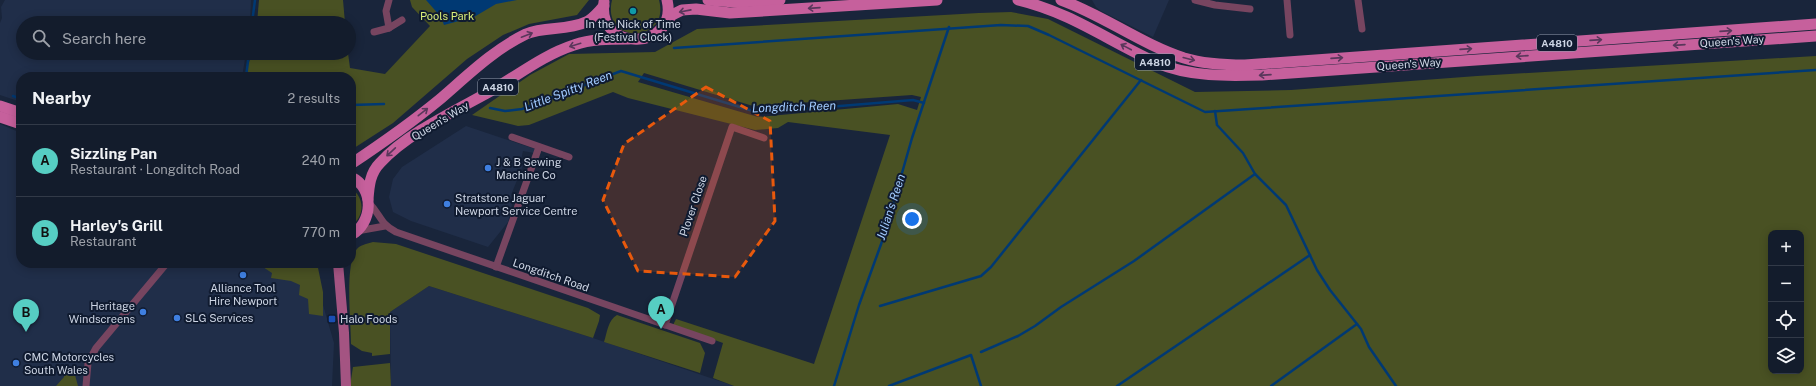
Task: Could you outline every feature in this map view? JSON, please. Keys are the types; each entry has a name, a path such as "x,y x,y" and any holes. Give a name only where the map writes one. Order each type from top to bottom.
{"main road":[{"path":"660,30 668,14 667,0"},
{"path":"708,0 735,2 780,0"},
{"name":"Queen's Way","path":"356,230 366,218 369,201 369,184 373,173 379,163 395,148 429,126 560,50 593,40 645,39 660,30 672,15 682,10 696,9 730,13 937,0"},
{"name":"Queen's Way","path":"1018,0 1050,9 1072,18 1157,63 1178,70 1212,76 1262,75 1816,36"},
{"name":"Queen's Way","path":"1061,0 1080,3 1167,52 1185,58 1220,65 1245,65 1816,24"},
{"name":"Queen's Way","path":"604,3 608,24 613,31 628,39"},
{"name":"Queen's Way","path":"356,161 399,131 438,101 497,50 513,40 529,33 582,24 594,17 604,3"},
{"path":"0,106 16,111"},
{"path":"0,117 16,122"},
{"path":"356,181 361,185 369,201"}],"street":[{"path":"389,0 386,11 389,28"},
{"path":"1195,0 1250,9"},
{"path":"1287,0 1290,35"},
{"path":"1358,0 1362,28"},
{"path":"1072,18 1080,3"},
{"path":"374,32 389,28 402,20"},
{"name":"Plover Close","path":"665,325 732,126 764,138"},
{"path":"512,138 569,157"},
{"path":"496,268 539,147"},
{"path":"356,233 385,226 377,211 369,201"},
{"name":"Longditch Road","path":"385,226 411,238 496,268 712,341"},
{"path":"86,386 88,363 96,348 164,268"},
{"path":"339,268 346,386"}],"highlighted area":[{"path":"706,87 770,121 775,221 735,277 638,271 603,200 624,144"}],"shaded area":[{"path":"5,0 251,0 250,16 16,16 16,60 245,60 243,72 16,72 16,100 0,95 1,7"},
{"path":"1092,0 1169,0 1153,37 1101,11 1096,7"},
{"path":"0,124 16,131 16,268 277,268 309,286 323,305 334,343 332,386 0,386"},
{"path":"466,126 535,149 534,153 523,151 521,160 524,163 511,195 512,205 508,222 488,247 411,221 393,212 389,197 393,179 402,167"},
{"path":"429,286 593,338 734,386 391,386 390,312"}],"green space":[{"path":"259,0 343,0 344,16 258,16"},
{"name":"Pools Park","path":"410,0 589,0 577,15 529,24 503,35 467,59 393,123 356,147 356,72 246,72 250,60 349,60 350,68 385,74 430,26 412,7"},
{"path":"612,0 659,0 660,14 655,25 647,31 636,33 625,32 616,25 611,15"},
{"path":"1011,12 1048,19 1195,92 1291,90 1477,76 1816,56 1816,386 734,386 713,378 723,343 673,325 676,319 814,364 890,135 788,122 778,128 755,130 628,98 613,92 529,125 518,126 472,115 530,75 569,54 655,52 697,29","holes":["644,73 753,106 912,95 921,97 917,110 898,104 758,117 638,82"]},
{"path":"356,192 362,207 356,222"},
{"path":"373,242 396,244 588,308 600,315 593,338 429,286 390,312 390,354 372,356 372,353 362,351 351,344 349,296 350,271 351,268 356,268 356,250 362,245"},
{"path":"264,268 318,268 323,292 323,316 309,314 308,299 299,295 300,285 291,281 271,278 272,273"},
{"path":"617,315 700,343 705,353 700,373 604,342 610,323"},
{"path":"390,363 391,386 350,386 353,367"},
{"path":"63,367 75,375 78,386 56,386 64,377"}],"water":[{"path":"426,0 517,0 496,4 474,17 444,25 441,17"}],"waterway":[{"name":"Little Spitty Reen","path":"253,16 255,0"},
{"path":"674,48 1001,25 1028,26 1205,112 1816,70"},
{"name":"Julian's Reen","path":"834,386 859,305 884,236 912,138 949,27"},
{"name":"Little Spitty Reen","path":"247,72 248,60"},
{"name":"Longditch Reen","path":"490,108 505,111 522,109 621,71 753,111 767,112 913,100 924,103"},
{"path":"880,306 981,276 991,267 1141,80"},
{"name":"Little Spitty Reen","path":"356,105 384,104"},
{"path":"1215,111 1217,125 1243,153 1255,174 1286,205 1317,270 1330,290 1361,329 1369,347 1396,386"},
{"path":"981,352 1018,336 1035,326 1061,307 1134,261 1255,174"},
{"path":"1117,386 1310,255"},
{"path":"1271,386 1357,324"},
{"path":"889,386 971,355 981,386"}],"place":[{"name":"In the Nick of Time (Festival Clock)","path":"633,11"},
{"name":"J & B Sewing Machine Co","path":"488,168"},
{"name":"Stratstone Jaguar Newport Service Centre","path":"447,204"},
{"name":"Alliance Tool Hire Newport","path":"243,275"},
{"name":"Heritage Windscreens","path":"143,312"},
{"name":"SLG Services","path":"177,318"},
{"name":"Halo Foods","path":"332,319"},
{"name":"Sizzling Pan","path":"661,329"},
{"name":"Harley's Grill","path":"26,332"},
{"name":"CMC Motorcycles South Wales","path":"16,363"}]}
